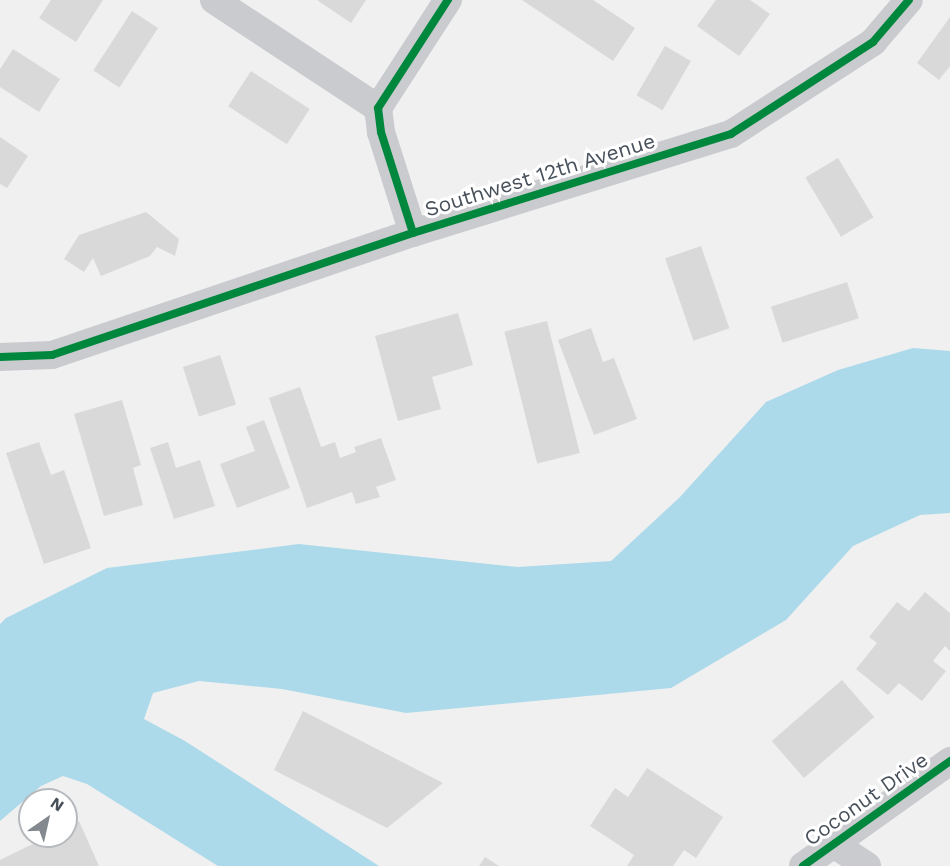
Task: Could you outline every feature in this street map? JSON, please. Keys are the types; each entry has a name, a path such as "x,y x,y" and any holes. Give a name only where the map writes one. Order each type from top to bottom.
{"street":[{"path":"214,0 378,108"},
{"path":"413,233 381,132 378,108 448,0"},
{"name":"Southwest 12th Avenue","path":"4,358 52,355 413,233 731,134 873,42 909,0"},
{"name":"Coconut Drive","path":"803,866 832,843 950,761"},
{"path":"832,843 867,866"}],"water":[{"path":"913,348 950,351 950,513 920,515 853,546 786,620 671,688 406,713 282,689 199,681 153,693 144,719 185,741 379,866 218,866 87,784 63,776 39,788 18,788 18,806 0,821 0,624 6,618 107,568 299,544 518,567 611,561 680,497 766,402 838,370"}],"building":[{"path":"51,0 103,0 76,42 39,18"},
{"path":"317,0 366,0 351,23"},
{"path":"522,0 593,0 635,28 613,61"},
{"path":"716,0 750,0 770,14 739,56 697,26"},
{"path":"132,11 158,28 119,87 93,71"},
{"path":"950,17 950,66 939,80 917,63"},
{"path":"665,46 691,61 662,110 636,95"},
{"path":"13,49 60,79 39,112 0,87 0,69"},
{"path":"251,71 310,109 287,144 228,106"},
{"path":"0,137 28,156 7,188 0,184"},
{"path":"838,158 874,217 841,237 805,178"},
{"path":"146,212 179,239 175,256 157,247 150,256 101,276 93,258 84,272 64,259 79,235"},
{"path":"701,246 729,328 693,341 665,258"},
{"path":"847,282 859,318 783,343 771,307"},
{"path":"458,313 473,365 432,377 441,409 398,421 375,336"},
{"path":"547,321 580,453 537,464 504,332"},
{"path":"591,328 603,362 614,358 637,419 594,435 558,340"},
{"path":"220,355 236,404 199,417 183,367"},
{"path":"300,387 321,447 335,442 340,458 356,452 354,447 381,438 396,480 376,487 380,497 356,504 352,492 307,508 269,398"},
{"path":"122,400 141,465 133,468 143,505 104,516 74,414"},
{"path":"264,420 290,488 237,508 220,464 255,451 246,427"},
{"path":"39,442 51,475 64,470 91,548 44,564 6,453"},
{"path":"168,442 176,468 200,460 215,506 174,519 150,448"},
{"path":"925,592 950,613 950,651 945,646 933,661 946,671 922,701 899,683 888,695 856,669 877,643 869,637 897,602 909,611"},
{"path":"842,680 874,717 804,778 772,741"},
{"path":"303,711 443,783 387,828 274,770"},
{"path":"647,768 723,817 696,858 684,850 673,866 627,866 634,855 590,826 615,788 628,797"},
{"path":"78,821 99,866 0,866 0,860 24,848 78,848"},
{"path":"485,857 499,866 479,866"}],"cycle path":[{"path":"413,233 381,132 378,108 448,0"},
{"path":"0,357 52,355 413,233 731,134 873,42 909,0"},
{"path":"803,866 950,761"}]}
